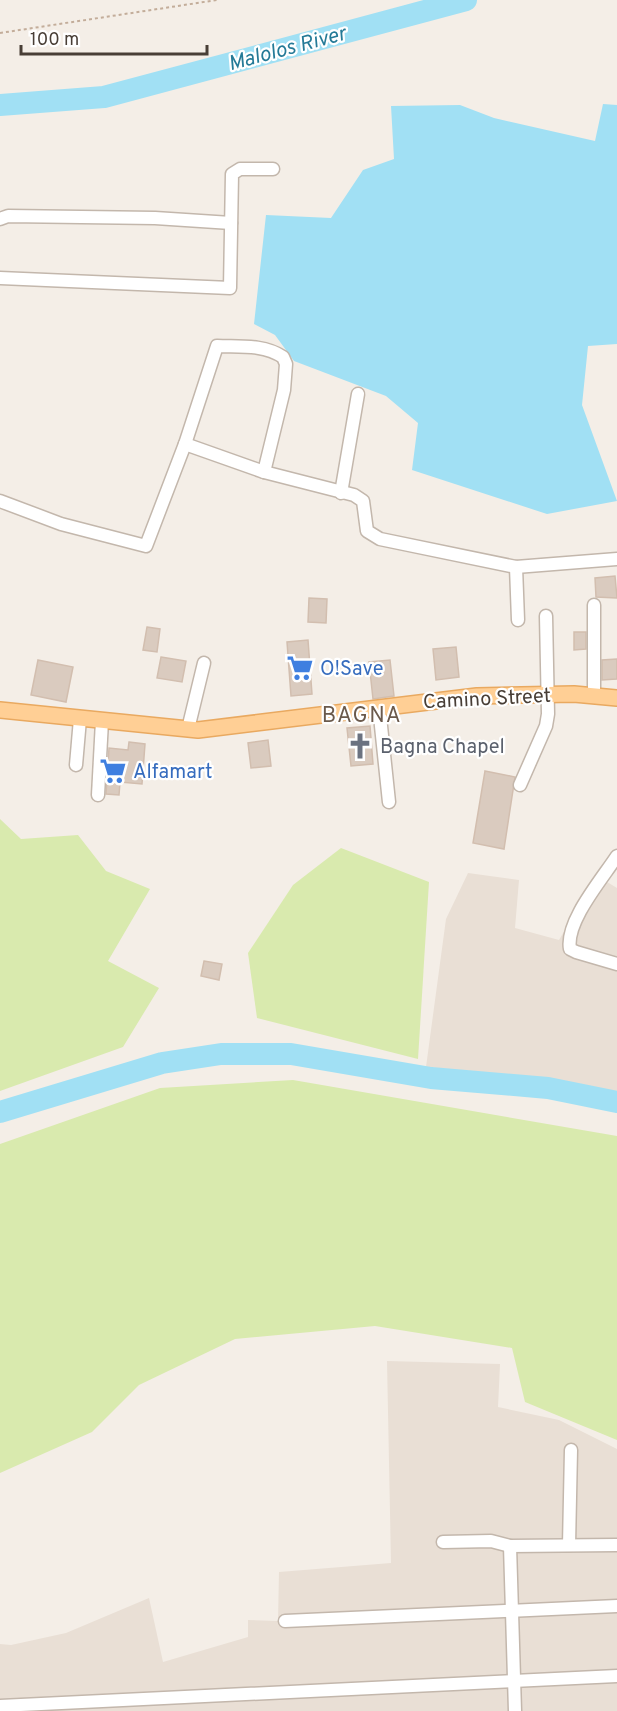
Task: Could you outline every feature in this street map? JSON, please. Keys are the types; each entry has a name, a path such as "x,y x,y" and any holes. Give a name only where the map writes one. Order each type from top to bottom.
{"main road":[{"name":"Camino Street","path":"0,710 198,730 477,696 546,694 617,698"}],"street":[{"path":"0,278 230,288 235,170 273,169"},
{"path":"0,219 8,216 57,216 231,223"},
{"path":"0,501 61,524 146,546 185,444 217,346 259,348 273,351 283,357 287,374 264,472"},
{"path":"341,493 358,394"},
{"path":"185,444 264,472 354,495 363,501 367,531 380,539 516,567 617,559"},
{"path":"516,567 518,620"},
{"path":"594,605 594,696"},
{"path":"520,784 546,726 546,616"},
{"path":"188,729 204,663"},
{"path":"379,707 389,802"},
{"path":"76,765 80,719"},
{"path":"98,795 102,721"},
{"path":"617,856 573,924 569,943 570,949 576,952 617,964"},
{"path":"568,1545 571,1450"},
{"path":"443,1542 491,1541 510,1546 617,1545"},
{"path":"510,1546 515,1711"},
{"path":"285,1621 617,1606"},
{"path":"0,1706 514,1683 617,1676"}],"path":[{"path":"0,33 217,0"}],"shaded area":[{"path":"468,873 519,880 515,928 559,940 597,876 617,888 617,1092 549,1078 426,1067 446,919"},
{"path":"387,1361 500,1364 498,1407 559,1420 617,1449 617,1711 0,1711 0,1644 11,1645 66,1633 149,1598 163,1662 248,1637 248,1620 278,1621 279,1572 391,1563"}],"green space":[{"path":"0,819 21,839 78,835 106,871 150,889 108,961 159,988 123,1047 0,1091"},
{"path":"341,848 429,882 418,1059 257,1018 248,953 293,885"},
{"path":"293,1080 617,1136 617,1440 525,1402 512,1348 375,1326 235,1339 139,1385 92,1432 0,1473 0,1144 160,1088"}],"water":[{"path":"603,104 617,105 617,344 588,346 582,405 617,501 547,514 412,470 418,423 386,396 294,361 275,335 254,324 266,215 331,218 363,170 394,159 391,106 460,105 494,118 595,141"}],"building":[{"path":"615,576 617,598 596,597 595,578"},
{"path":"309,598 327,599 326,623 308,622"},
{"path":"147,627 160,629 157,652 143,650"},
{"path":"574,632 586,632 586,649 574,650"},
{"name":"O!Save","path":"308,640 312,694 291,696 287,642"},
{"path":"456,647 459,677 436,680 433,649"},
{"path":"161,657 186,661 182,682 157,678"},
{"path":"617,659 617,679 602,680 602,660"},
{"path":"38,660 73,667 66,702 31,695"},
{"path":"390,660 394,696 373,699 369,662"},
{"name":"Bagna Chapel","path":"370,726 373,764 351,766 347,728"},
{"path":"268,740 271,766 251,768 248,743"},
{"path":"129,742 145,744 142,784 120,782 119,795 106,794 109,748 128,750"},
{"path":"485,771 515,777 504,849 473,843"},
{"path":"204,961 222,964 219,980 201,976"}],"waterway":[{"name":"Malolos River","path":"0,105 104,97 466,0"},
{"path":"0,1112 162,1063 221,1054 291,1054 431,1078 548,1088 617,1102"}],"place":[{"name":"O!Save","path":"300,668"},
{"name":"Bagna Chapel","path":"360,746"},
{"name":"Alfamart","path":"113,771"}],"district":[{"name":"BAGNA","path":"362,714"}]}
